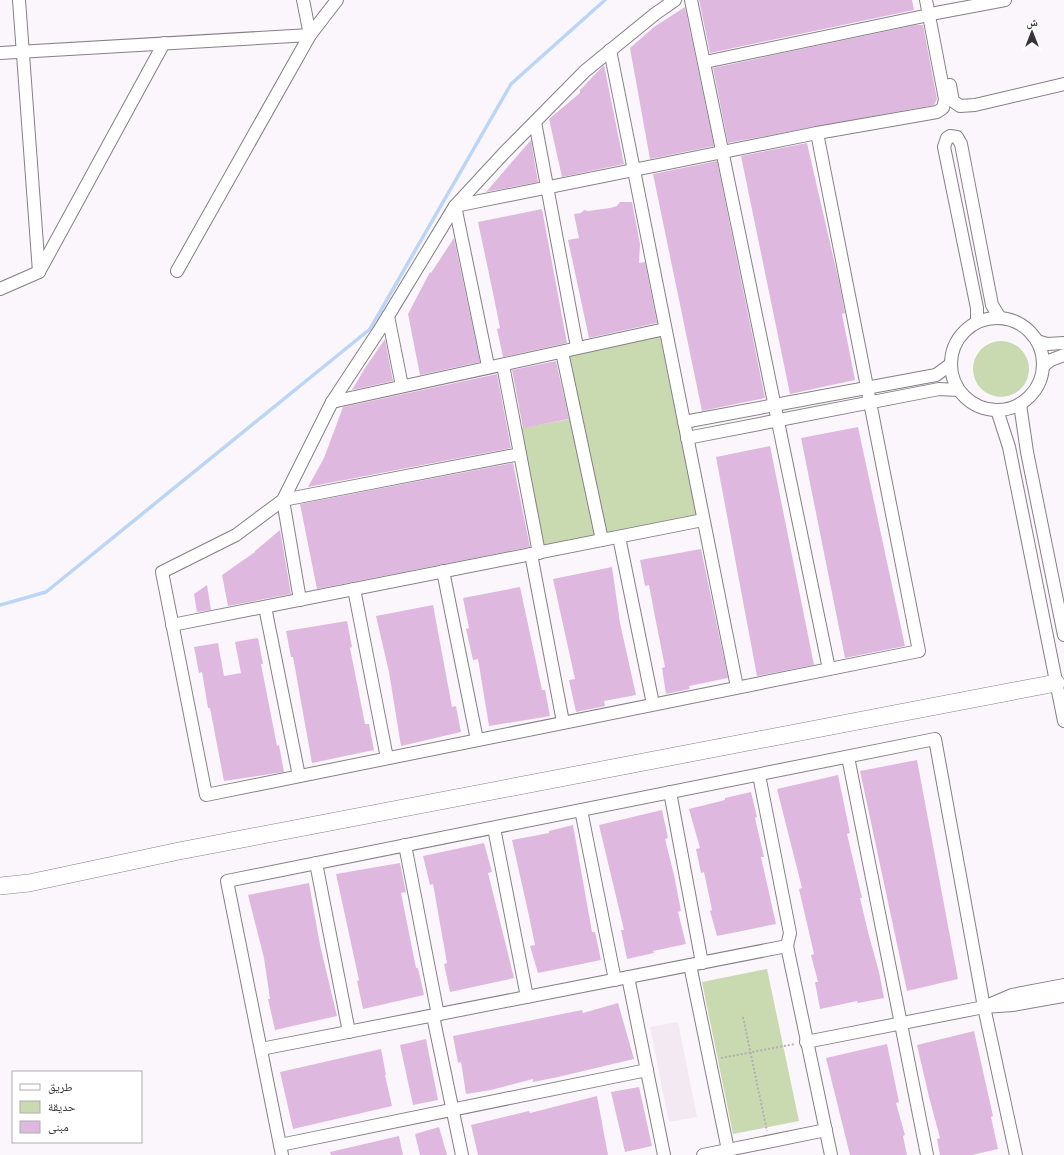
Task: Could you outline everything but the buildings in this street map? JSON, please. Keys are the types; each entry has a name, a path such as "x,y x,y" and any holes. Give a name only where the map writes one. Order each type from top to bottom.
{"street":[{"path":"19,0 39,272"},
{"path":"303,0 310,35"},
{"path":"177,271 310,35 337,0"},
{"path":"300,600 283,500 332,402 388,316 455,206 586,71 610,50 675,0"},
{"path":"691,0 776,405 828,669"},
{"path":"926,0 933,14 953,101 960,106 1064,84"},
{"path":"455,206 817,133 937,112 943,108 945,99 933,14 933,0"},
{"path":"705,62 1005,0"},
{"path":"0,53 164,42 310,35"},
{"path":"0,290 39,272 164,42"},
{"path":"610,50 737,687"},
{"path":"535,122 577,347"},
{"path":"520,454 283,500 236,535 162,572 206,795 919,651 817,133"},
{"path":"977,322 977,308 944,147 946,138 950,136 958,137 961,144 992,305 1000,318"},
{"path":"455,206 488,366"},
{"path":"977,308 980,311 986,312 991,310 992,305"},
{"path":"388,316 402,386"},
{"path":"1000,318 1022,325 1037,341 1042,353 1043,366 1041,378 1029,398 1011,408 997,410 982,408 971,403 958,390 953,381 951,364 954,345 960,336 977,322 1000,318"},
{"path":"332,402 488,366 562,352 577,347 665,329"},
{"path":"1037,341 1047,344 1064,343"},
{"path":"562,352 602,540"},
{"path":"1043,366 1051,360 1064,355"},
{"path":"503,364 520,454 563,722"},
{"path":"684,422 936,375 951,364"},
{"path":"687,438 939,389 958,390"},
{"path":"1020,404 1027,452 1064,635"},
{"path":"997,410 1009,447 1064,721"},
{"path":"172,625 704,520"},
{"path":"619,537 653,704"},
{"path":"443,571 477,740"},
{"path":"354,589 387,758"},
{"path":"265,607 299,776"},
{"path":"5,888 179,851 1056,683"},
{"path":"647,1070 453,1110 281,1150 227,881 935,739 984,1007 1016,1155"},
{"path":"848,757 927,1155"},
{"path":"759,775 790,933 787,946 831,1155"},
{"path":"670,792 710,1060 728,1150"},
{"path":"581,810 615,980"},
{"path":"494,828 527,997"},
{"path":"405,846 462,1155"},
{"path":"316,863 349,1032"},
{"path":"261,1049 787,946"},
{"path":"628,977 664,1155"},
{"path":"984,1007 1012,995 1064,985"},
{"path":"806,1042 984,1007 1013,1005 1064,996"},
{"path":"703,1155 728,1150 743,1151 769,1142 826,1130"}],"path":[{"path":"743,1017 769,1142"},
{"path":"710,1060 806,1042"}],"shaded area":[{"path":"678,1022 697,1117 669,1122 650,1027"}],"green space":[{"path":"660,336 697,516 606,534 569,354"},
{"path":"1001,341 1012,343 1021,349 1027,358 1029,369 1027,380 1021,389 1012,395 1001,397 990,395 981,389 975,380 973,369 975,358 981,349 990,343"},
{"path":"571,419 595,536 543,546 520,428"},
{"path":"767,969 799,1121 733,1134 702,982"}],"waterway":[{"path":"0,605 46,592 370,329 511,84 605,0"}]}
